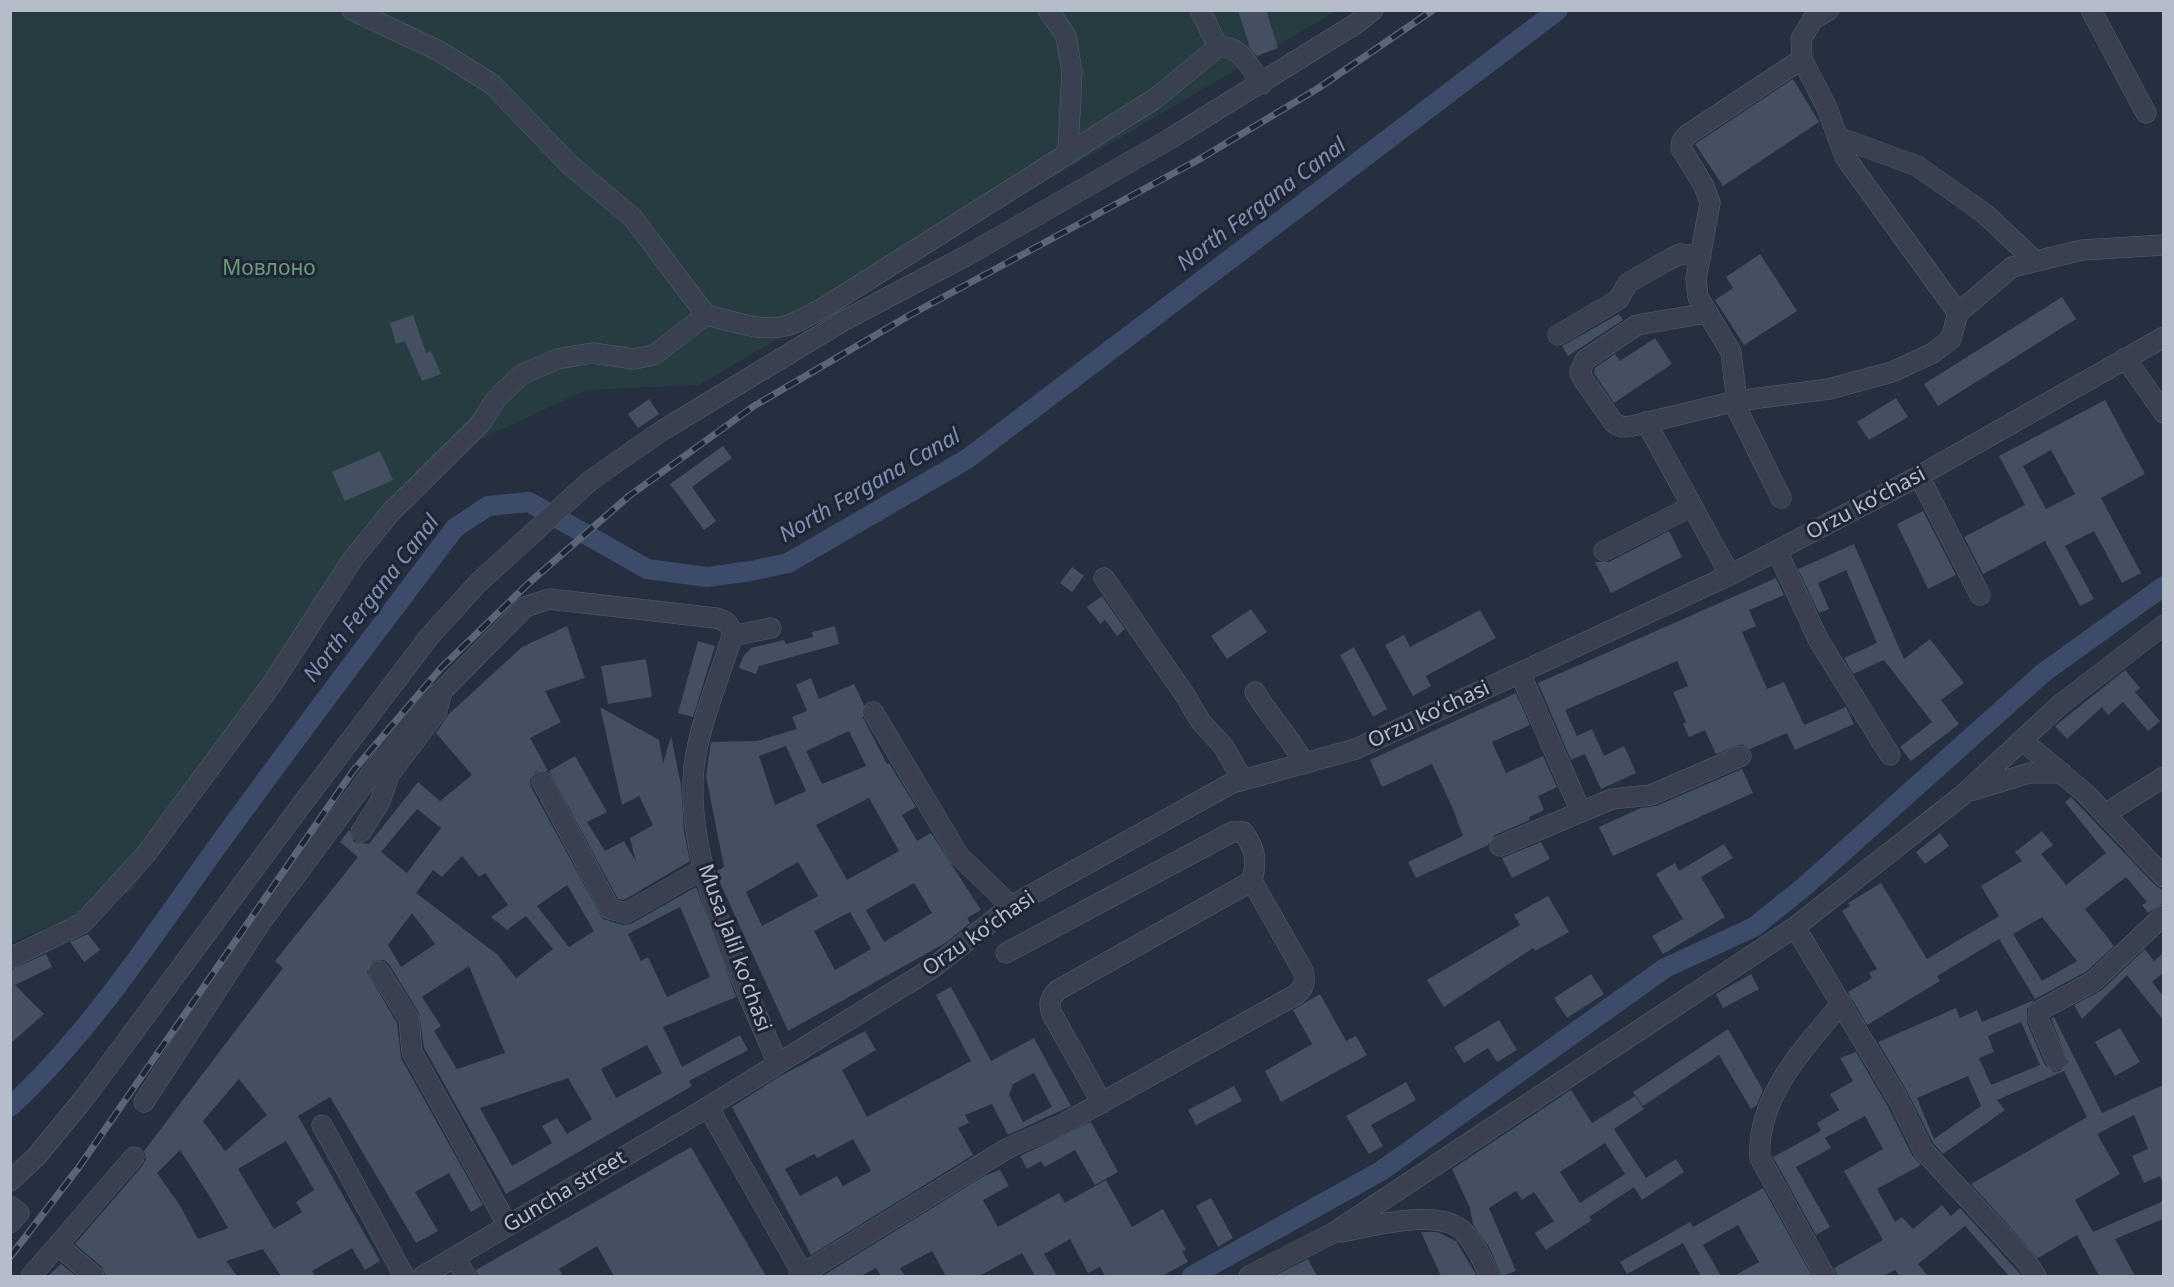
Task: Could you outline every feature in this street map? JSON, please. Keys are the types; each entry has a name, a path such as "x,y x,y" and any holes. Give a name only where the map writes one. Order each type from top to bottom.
{"street":[{"path":"352,10 439,51 492,84 569,164 633,218 706,315 765,327 781,327 828,305 1068,151 1156,98 1218,47 1231,47 1238,51 1262,84"},
{"path":"1048,10 1066,36"},
{"path":"1066,10 1066,36 1072,72 1068,151"},
{"path":"1200,10 1218,47"},
{"path":"10,1181 36,1157 86,1096 315,786 429,637 477,584 505,561 591,480 663,430 843,321 966,256 1262,84 1357,24 1373,10"},
{"path":"1829,10 1813,19 1800,39 1802,59 1845,157 1958,313"},
{"path":"2091,10 2146,113"},
{"path":"1781,498 1743,422 1736,401 1731,352 1707,313 1696,289 1710,203 1704,186 1683,155 1682,141 1802,59"},
{"path":"1838,137 1917,166 1983,213 2035,261"},
{"path":"1707,313 1637,325 1585,360 1581,366 1583,379 1614,423 1622,426 1736,401 1828,389 1892,372 1933,354 1951,339 1958,313 2012,267 2082,250 2163,245"},
{"path":"1558,335 1618,300 1628,283 1670,259 1680,254 1701,256"},
{"path":"10,958 83,923 146,854 272,684 352,560 391,512 480,424 496,399 522,375 557,358 592,354 644,358 654,355 706,315"},
{"name":"Orzu koʻchasi","path":"708,1107 934,967 1011,906 1242,779 1356,749 1730,575 1919,476 2163,337"},
{"path":"2125,358 2163,413"},
{"path":"1646,422 1730,575"},
{"path":"1919,476 1980,595"},
{"path":"1604,551 1692,506"},
{"path":"1777,551 1819,641 1890,755"},
{"path":"1104,578 1185,695 1200,722 1224,747 1242,779"},
{"path":"144,1102 261,922 416,713 442,691 525,607 549,599 716,618 724,620 731,626 732,636 771,628"},
{"path":"1249,1276 1333,1233 1795,927 1964,794 2079,690 2163,625"},
{"name":"Musa Jalil koʻchasi","path":"732,636 696,754 693,808 703,869 748,993 778,1064"},
{"path":"1520,673 1581,812"},
{"path":"361,832 381,802 389,775 436,711 442,691"},
{"path":"1255,692 1268,715 1291,738 1304,764"},
{"path":"873,712 959,856 1011,906"},
{"path":"2022,740 2062,773 2163,876"},
{"path":"1500,846 1612,799 1651,795 1741,756"},
{"path":"1964,794 2029,773 2062,773"},
{"path":"2104,814 2163,777"},
{"path":"542,781 610,909 626,913 703,869"},
{"path":"708,1107 802,1276 1008,1148 1065,1124 1303,988 1305,979 1252,881 1256,866 1254,850 1243,832 1232,832 1006,953"},
{"path":"1102,1103 1052,1014 1049,1005 1051,997 1058,990 1252,881"},
{"path":"2056,1060 2038,1019 2038,1011 2094,981 2163,915"},
{"path":"1795,927 1898,1099 1923,1150 2026,1261 2036,1276"},
{"path":"379,971 410,1019 412,1052 508,1226"},
{"path":"1824,1276 1760,1158 1759,1136 1784,1073 1842,1002"},
{"name":"Guncha street","path":"423,1276 708,1107"},
{"path":"322,1125 404,1276"},
{"path":"31,1276 134,1157"},
{"path":"10,1206 19,1213 10,1223"},
{"path":"1333,1233 1395,1222 1445,1221 1464,1231 1490,1276"},
{"path":"59,1246 94,1276"},
{"path":"454,1258 466,1276"}],"green space":[{"name":"Мовлоно","path":"11,11 1336,11 699,385 586,390 453,452 366,525 132,891 11,943"}],"building":[{"path":"1238,10 1266,10 1278,48 1257,56 1250,48"},
{"path":"1793,79 1819,122 1723,186 1695,144"},
{"path":"1760,254 1797,311 1744,345 1715,300 1733,288 1726,277"},
{"path":"2062,297 2076,319 1938,406 1924,384"},
{"path":"1619,314 1623,320 1568,356 1562,346"},
{"path":"413,315 426,353 431,351 441,374 422,381 405,341 396,344 390,323"},
{"path":"1655,338 1672,364 1614,403 1594,373 1595,368 1615,354 1620,361"},
{"path":"1896,398 1908,417 1869,440 1857,422"},
{"path":"649,399 659,414 638,428 628,414"},
{"path":"2105,400 2145,474 2101,498 2141,573 2122,583 2094,531 2065,546 2094,599 2080,606 2045,541 1983,574 1964,537 2025,505 1999,456","holes":["2051,450 2075,494 2046,509 2023,466"]},
{"path":"723,446 732,458 692,487 716,521 704,530 670,484"},
{"path":"380,451 393,480 345,501 332,472"},
{"path":"1923,511 1956,575 1928,589 1897,524"},
{"path":"1669,531 1682,557 1611,593 1595,562 1609,562"},
{"path":"1854,544 1904,659 1930,639 1964,683 1941,700 1959,724 1911,761 1900,747 1932,722 1884,660 1853,674 1844,658 1877,643 1846,570 1818,583 1829,609 1819,613 1798,569"},
{"path":"1072,567 1084,576 1072,592 1060,583"},
{"path":"1776,578 1784,595 1749,610 1756,626 1742,632 1767,689 1784,682 1804,725 1846,707 1854,724 1795,750 1787,733 1750,749 1742,744 1716,754 1705,730 1689,737 1683,724 1686,722 1673,692 1688,686 1677,661 1565,710 1577,736 1592,729 1604,756 1624,746 1636,773 1601,789 1585,754 1571,760 1538,683"},
{"path":"1102,596 1125,629 1117,636 1105,620 1100,624 1087,607"},
{"path":"1251,609 1267,632 1227,659 1211,636"},
{"path":"1480,610 1496,638 1426,676 1431,686 1413,696 1385,645 1404,635 1410,647"},
{"path":"567,626 585,678 545,691 561,722 530,738 548,771 536,771 530,780 531,787 603,919 623,925 631,924 696,887 736,997 663,1027 682,1067 740,1035 748,1050 689,1081 692,1086 506,1194 424,1048 419,1013 389,964 384,960 373,961 367,972 397,1023 401,1058 483,1205 471,1212 449,1173 415,1192 438,1231 416,1243 330,1097 298,1116 380,1261 365,1270 352,1248 312,1271 315,1276 281,1276 263,1249 226,1261 237,1276 106,1276 102,1267 75,1244 143,1165 146,1159 144,1151 283,968 275,961 358,857 340,842 349,830 354,842 369,844 418,782 440,801 472,775 436,733 448,715 522,647","holes":["417,809 441,828 407,873 381,852","462,856 479,877 485,873 508,905 491,917 507,930 526,916 553,949 516,978 498,955 416,893 433,870 442,877","567,885 594,931 569,947 537,906","680,907 710,977 667,997 648,957 641,961 628,934","412,913 435,944 401,967 388,945","469,966 505,1053 457,1069 434,1031 441,1026 422,997","647,1045 662,1073 616,1098 601,1069","568,1078 592,1119 567,1134 557,1118 542,1126 552,1143 512,1166 480,1108","239,1079 267,1115 225,1151 203,1121","286,1141 314,1190 296,1202 302,1212 274,1229 238,1169","180,1150 228,1228 198,1239 179,1204 157,1173"]},
{"path":"835,626 839,644 759,666 756,674 739,668 743,657 751,648 784,640 786,644 813,637 812,632"},
{"path":"698,641 715,646 693,717 678,713"},
{"path":"1354,647 1387,709 1373,717 1340,655"},
{"path":"646,659 652,697 608,704 601,666"},
{"path":"2125,670 2140,688 2135,692 2160,721 2148,731 2123,702 2108,715 2102,707 2067,739 2055,726"},
{"path":"811,678 819,699 854,684 864,705 863,718 887,764 889,763 916,807 902,815 917,841 931,833 981,910 967,918 970,923 947,942 788,1031 721,885 717,871 724,867 706,776 711,742 757,741 797,729 792,717 807,711 796,685","holes":["849,731 866,766 822,784 806,751","786,746 806,791 775,805 759,756","869,798 899,851 847,880 816,825","798,862 818,896 762,926 746,892","914,883 932,913 884,942 866,910","850,912 871,949 835,970 814,931"]},
{"path":"1516,693 1530,725 1492,742 1506,773 1543,756 1557,787 1538,796 1544,810 1529,817 1530,820 1495,835 1488,845 1416,878 1408,862 1463,836 1453,809 1432,764 1382,787 1370,760"},
{"path":"600,707 659,740 663,764 671,736 681,785 684,832 690,861 624,900 618,899 549,771 575,756 607,812 587,822 605,851 624,841 636,862 630,838 653,825 639,796 622,805"},
{"path":"1742,769 1753,793 1613,856 1599,827 1641,808 1656,806"},
{"path":"2071,797 2155,885 2163,889 2163,903 2148,913 2142,905 2147,902 2126,877 2085,909 2114,946 2087,971 2035,999 1999,939 1937,976 1940,981 1867,1025 1848,992 1872,978 1869,973 1877,969 1842,911 1850,906 1848,903 1881,883 1927,959 1999,916 1981,886 2022,861 2015,852 2042,831 2053,845 2041,854 2066,885 2106,853 2065,802","holes":["2042,917 2077,961 2042,981 2013,934"]},
{"path":"1940,833 1949,846 1925,864 1916,852"},
{"path":"1541,842 1550,859 1512,878 1502,858"},
{"path":"1724,844 1733,858 1701,877 1725,917 1663,954 1652,936 1683,919 1656,874 1675,863 1679,871"},
{"path":"1548,896 1569,932 1535,951 1533,948 1444,1007 1427,980 1520,925 1514,915"},
{"path":"88,934 100,950 84,962 70,942"},
{"path":"2145,949 2154,961 2163,953 2163,973 2152,982 2163,996 2163,1020 2127,975 2082,1019 2074,1005 2102,990"},
{"path":"46,954 52,967 15,985 44,1014 10,1044 10,970"},
{"path":"1591,974 1604,994 1567,1018 1554,998"},
{"path":"1751,974 1759,989 1723,1008 1716,994"},
{"path":"951,987 991,1061 1034,1038 1071,1106 1008,1135 992,1104 965,1115 969,1123 958,1128 973,1155 811,1255 732,1107 777,1078 865,1031 876,1050 842,1070 867,1117 971,1061 936,995","holes":["1034,1073 1052,1107 1023,1122 1009,1095 1013,1084","853,1139 871,1171 843,1186 837,1176 800,1196 785,1169 814,1154 817,1158"]},
{"path":"1320,994 1346,1041 1356,1036 1367,1055 1281,1102 1265,1071 1312,1044 1293,1010"},
{"path":"2034,1000 2027,1009 2027,1023 2045,1065 2054,1072 2060,1071 2068,1062 2051,1018 2054,1017 2102,1113 2163,1085 2163,1184 2160,1176 2144,1183 2132,1156 2148,1149 2134,1115 2097,1134 2120,1174 2075,1200 2093,1232 2163,1201 2163,1219 2115,1239 2135,1276 2099,1276 2077,1235 2038,1258 1971,1184 2087,1117 2064,1071 1997,1100 2005,1110 1943,1154 1933,1143 1908,1093 1878,1042 1956,1008 1960,1018 1977,1010 1982,1022","holes":["2021,1022 2040,1065 1991,1085 1979,1058 1994,1052 1988,1036","1968,1076 1981,1106 1934,1139 1917,1098"]},
{"path":"1499,1020 1517,1050 1497,1062 1488,1048 1464,1063 1454,1047"},
{"path":"2120,1028 2140,1062 2115,1076 2095,1042"},
{"path":"1728,1029 1763,1090 1757,1105 1751,1109 1719,1055 1643,1106 1633,1092"},
{"path":"1856,1052 1887,1105 1912,1155 1921,1165 1877,1189 1895,1222 1902,1217 1913,1229 1942,1205 1951,1216 1960,1208 2022,1276 2009,1276 1965,1226 1918,1264 1928,1276 1900,1276 1895,1270 1883,1276 1837,1276 1834,1268 1883,1240 1844,1171 1883,1149 1865,1116 1825,1138 1831,1148 1796,1167 1830,1227 1816,1235 1773,1157 1821,1131 1817,1123 1839,1110 1830,1094 1853,1081 1840,1058"},
{"path":"1406,1082 1416,1100 1371,1125 1383,1146 1369,1154 1346,1116"},
{"path":"1234,1086 1242,1101 1196,1125 1188,1110"},
{"path":"1571,1090 1592,1123 1635,1096 1644,1109 1614,1129 1646,1178 1676,1159 1684,1172 1642,1200 1634,1187 1589,1217 1592,1220 1546,1250 1535,1233 1554,1221 1534,1192 1522,1200 1516,1191 1489,1208 1516,1271 1502,1276 1489,1247 1473,1224 1470,1208 1452,1169","holes":["1605,1143 1625,1174 1580,1203 1560,1172"]},
{"path":"1091,1122 1118,1172 1095,1185 1075,1150 1045,1167 1041,1161 1027,1169 1020,1156"},
{"path":"691,1147 766,1276 614,1276 597,1246 559,1269 563,1276 478,1276 476,1270"},
{"path":"1000,1170 1009,1186 983,1200 998,1227 1059,1193 1065,1203 1106,1180 1132,1227 1163,1209 1186,1250 1182,1251 1188,1262 1162,1276 1105,1276 1100,1267 1088,1273 1070,1239 1044,1254 1057,1276 1035,1276 1022,1253 979,1276 946,1276 932,1251 900,1268 905,1276 881,1276 876,1268 861,1276 824,1275 984,1176"},
{"path":"1763,1188 1812,1276 1734,1276 1759,1262 1738,1225 1703,1245 1721,1276 1701,1276 1683,1243 1627,1274 1620,1262 1690,1222 1693,1227"},
{"path":"1211,1198 1233,1238 1218,1247 1196,1206"},
{"path":"1421,1232 1437,1232 1456,1241 1477,1276 1441,1276"},
{"path":"1308,1259 1317,1276 1274,1276"},
{"path":"61,1264 76,1276 48,1276"}],"waterway":[{"name":"North Fergana Canal","path":"10,1107 40,1078 121,981 277,765 455,528 488,506 529,502 647,569 707,577 788,563 967,459 1558,10"},
{"path":"1192,1276 1381,1171 1665,968 1754,927 1805,886 2043,673 2164,586"}],"railway":[{"path":"10,1257 79,1167 353,771 441,668 530,582 629,496 754,406 910,315 1198,160 1317,89 1433,10"}]}
